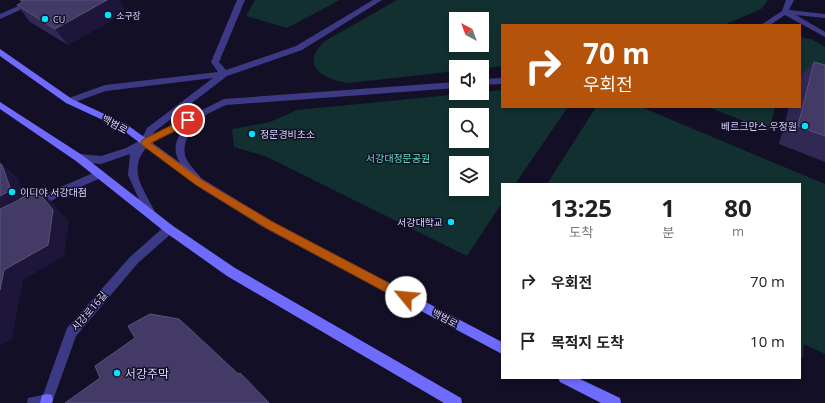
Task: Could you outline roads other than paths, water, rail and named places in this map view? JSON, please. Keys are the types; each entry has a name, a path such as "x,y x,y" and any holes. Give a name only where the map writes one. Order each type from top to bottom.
{"main road":[{"name":"백범로","path":"0,52 69,101 123,126 199,182 270,225 501,347"},
{"path":"0,105 79,158 169,228 231,272 456,403"},
{"path":"566,379 615,403"}],"street":[{"path":"0,17 38,0"},
{"path":"224,74 215,62 241,0"},
{"path":"69,101 105,88 224,74 299,48 378,0"},
{"path":"767,24 785,12 790,0"},
{"path":"785,12 825,16"},
{"path":"785,12 825,35"},
{"path":"151,214 133,175 135,153 145,143 150,130 224,74"},
{"path":"489,81 501,80"},
{"path":"79,158 102,160 129,151 224,102 449,86"},
{"path":"199,182 182,159 180,142 188,128 201,114"},
{"path":"29,209 57,193 100,174"},
{"name":"서강로16길","path":"32,403 46,401 71,332 134,260 169,228"}],"place":[{"name":"소구장","path":"108,15"},
{"name":"CU","path":"45,19"},
{"name":"베르크만스 우정원","path":"805,126"},
{"name":"정문경비초소","path":"252,134"},
{"name":"이디야 서강대점","path":"12,192"},
{"name":"서강대학교","path":"451,222"},
{"name":"서강주막","path":"117,373"}],"park label":[{"name":"서강대정문공원","path":"398,158"}]}
